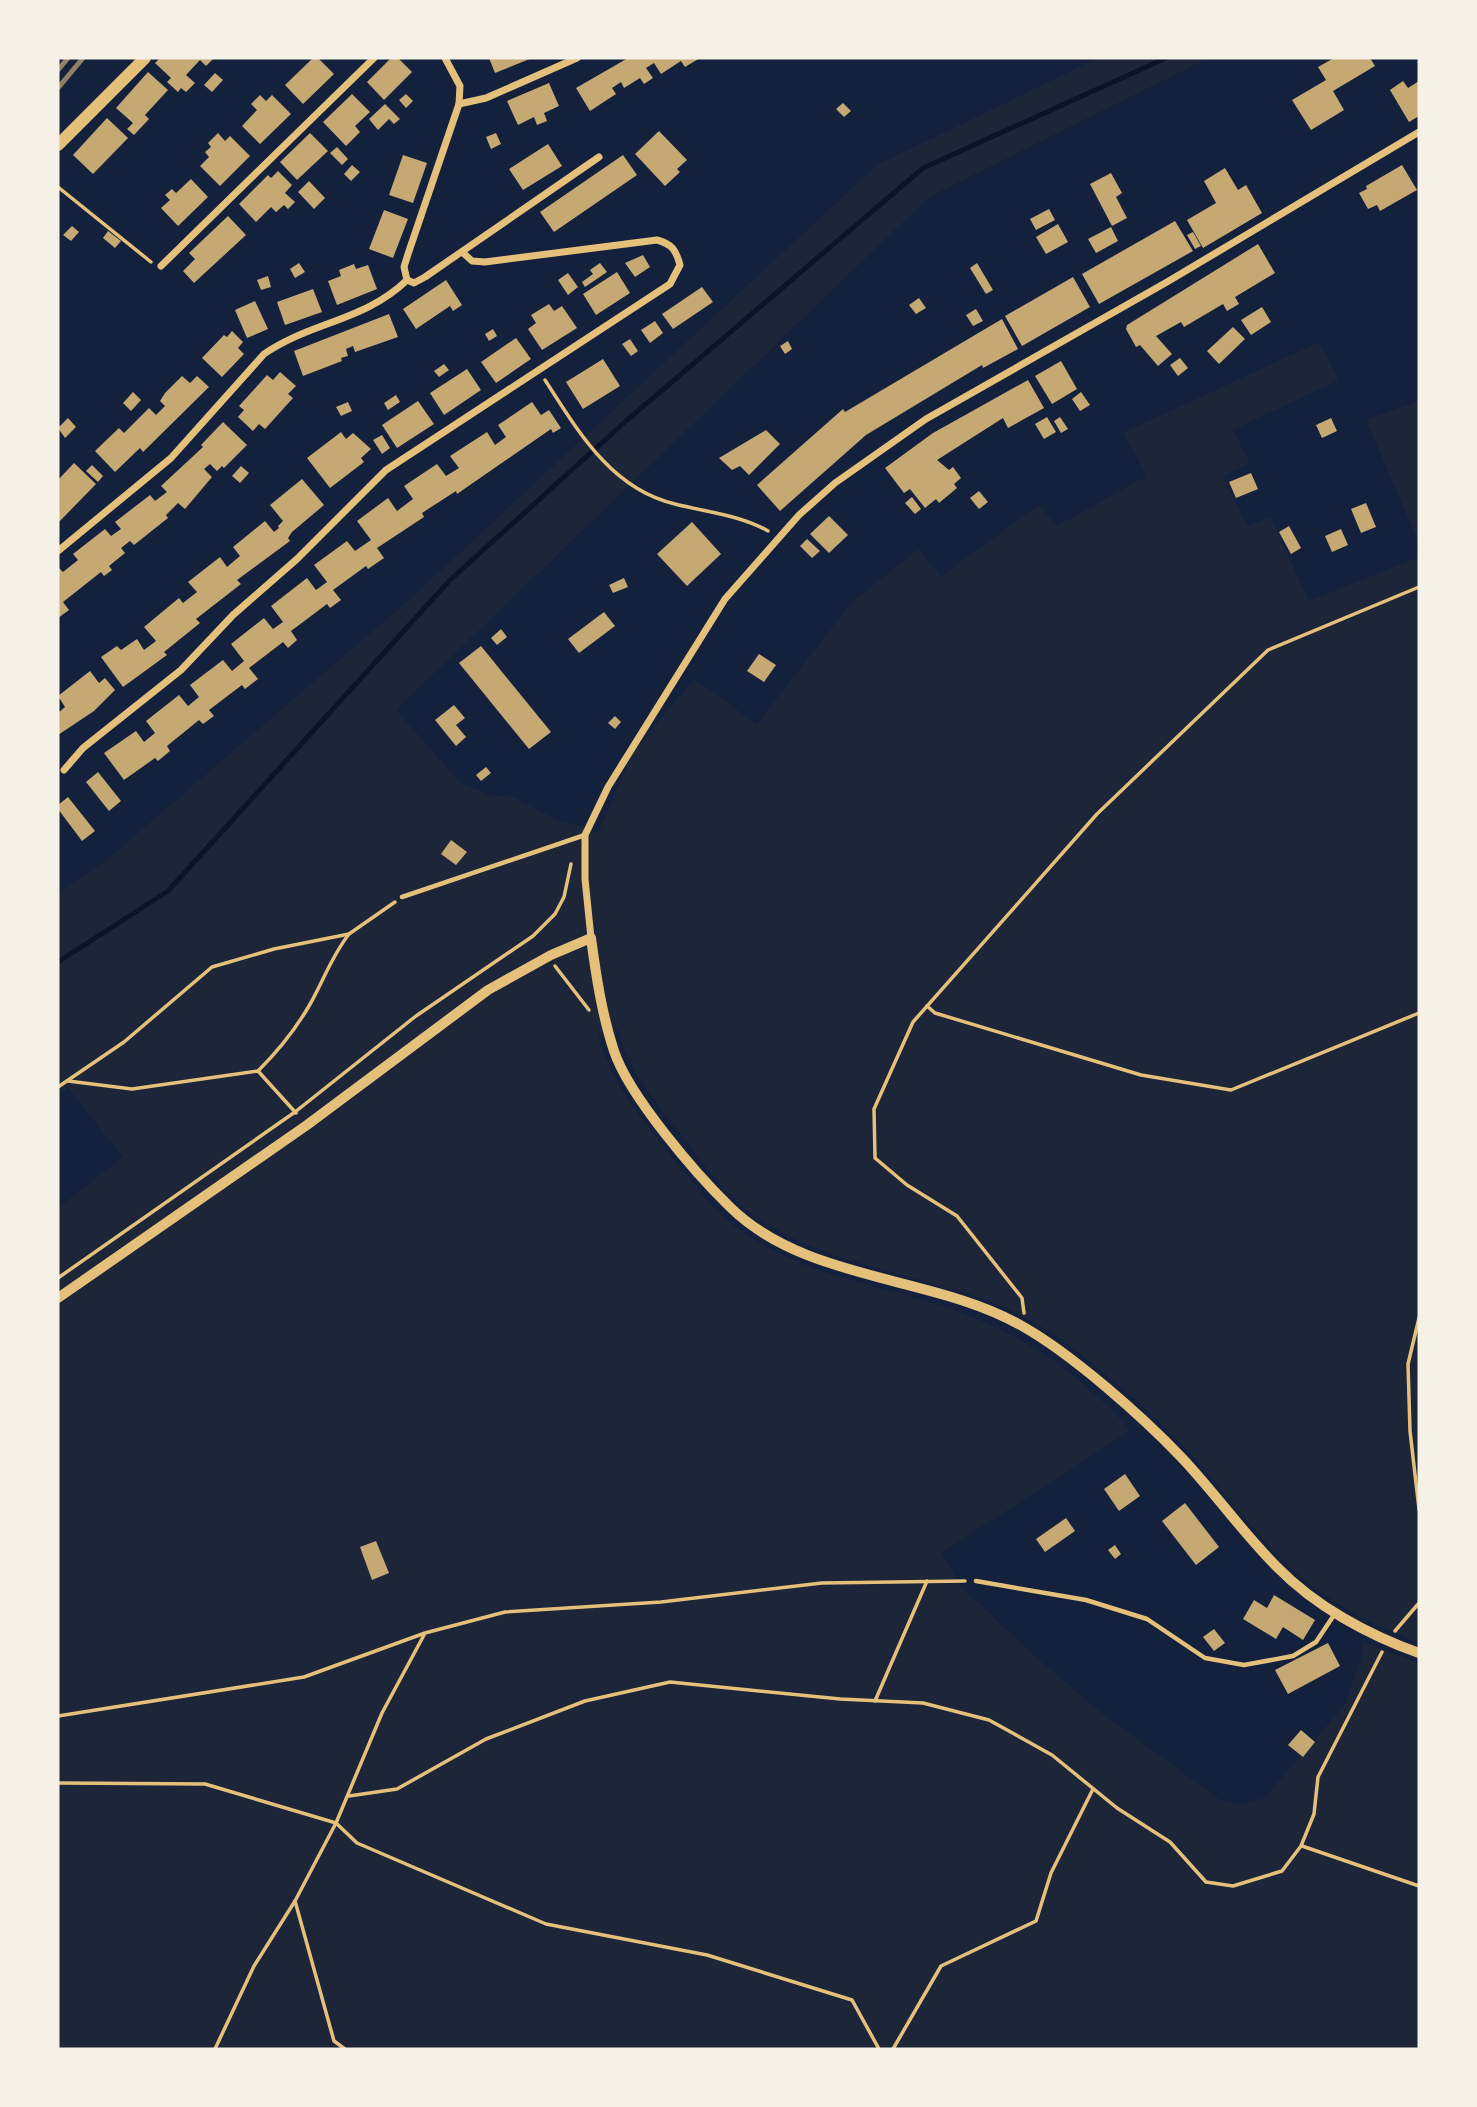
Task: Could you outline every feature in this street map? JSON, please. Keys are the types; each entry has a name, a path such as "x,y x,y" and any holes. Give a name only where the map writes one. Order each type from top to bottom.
{"main road":[{"path":"58,145 145,58"}],"street":[{"path":"161,266 374,58"},
{"path":"407,280 404,267 460,104 460,86 445,58"},
{"path":"460,104 486,98 577,58"},
{"path":"1419,132 1167,282 926,419 835,483 777,537 725,599 607,787 585,835 585,879 591,938 608,1032 624,1074 639,1099 707,1183 733,1210 758,1230 853,1271 925,1289 1020,1325 1052,1345 1181,1457 1277,1568 1303,1591 1388,1640 1419,1653"},
{"path":"407,280 414,283 599,157"},
{"path":"64,770 83,748 181,670 386,470 670,284 680,265 677,252 668,243 657,240 485,262 472,261 462,252"},
{"path":"58,551 171,458 264,354 282,342 373,307 389,298 407,280"},
{"path":"58,1298 307,1125 488,990 548,957 591,938"}],"lane":[{"path":"402,897 585,835"},
{"path":"976,1581 1086,1600 1135,1615 1147,1619 1205,1658 1244,1665 1293,1656 1316,1642 1336,1612"}],"path":[{"path":"58,187 146,261 161,266"},
{"path":"539,369 569,417 598,455 612,470 645,495 735,517 777,537"},
{"path":"1020,1325 1025,1311 1022,1298 957,1216 907,1185 875,1158 874,1109 913,1023 1097,814 1268,650 1419,587"},
{"path":"58,1278 295,1112 416,1016 533,936 555,914 564,897 573,839"},
{"path":"66,1081 132,1089 258,1071 279,1050 309,1006 335,952 349,934 402,897"},
{"path":"58,1087 124,1042 212,967 274,949 349,934"},
{"path":"533,936 608,1032"},
{"path":"927,1006 935,1013 1140,1075 1231,1090 1419,1013"},
{"path":"258,1071 307,1125"},
{"path":"1419,1318 1408,1364 1410,1431 1419,1509"},
{"path":"875,1701 927,1581"},
{"path":"58,1716 304,1676 425,1633 505,1612 661,1602 822,1583 976,1581"},
{"path":"349,1796 397,1789 486,1739 585,1701 670,1682 923,1703 989,1720 1052,1755 1094,1789 1170,1842 1206,1882 1233,1886 1282,1871 1301,1846 1314,1814 1318,1777 1388,1640 1419,1603"},
{"path":"215,2049 254,1966 295,1901 336,1824 382,1713 425,1633"},
{"path":"58,1783 205,1784 336,1824 357,1843 547,1924 707,1955 852,2000 879,2049"},
{"path":"893,2049 941,1966 1036,1921 1051,1873 1094,1789"},
{"path":"1301,1846 1419,1886"},
{"path":"295,1901 334,2041 345,2049"}],"shaded area":[{"path":"1098,58 1208,58 929,197 396,710 461,783 490,795 513,797 556,819 598,833 633,752 694,679 757,724 852,602 918,549 941,576 1039,505 1057,526 1147,476 1123,433 1319,342 1339,380 1233,430 1250,463 1223,476 1247,526 1270,517 1309,601 1419,557 1419,1643 1362,1617 1308,1583 1261,1538 1191,1454 1161,1423 1056,1336 1022,1316 986,1300 834,1255 797,1240 762,1221 717,1181 652,1097 629,1059 618,1030 598,1035 609,1066 633,1106 703,1196 739,1230 793,1260 953,1310 1010,1334 1036,1349 1084,1385 1130,1430 942,1553 960,1586 1099,1711 1220,1800 1240,1805 1264,1798 1344,1706 1361,1660 1363,1641 1419,1664 1419,2049 58,2049 58,1208 123,1157 68,1088 58,1095 58,892 103,863 408,601 877,165"},
{"path":"1419,401 1419,543 1366,420"}],"building":[{"path":"160,58 214,58 206,66 200,60 186,75 195,83 186,92 181,88 178,92 167,82 171,78 155,63"},
{"path":"313,58 318,58 334,74 303,104 285,85"},
{"path":"391,58 398,58 412,72 384,100 367,82"},
{"path":"489,58 532,58 495,73"},
{"path":"628,58 700,58 685,67 681,61 661,74 654,63 646,68 653,78 644,84 640,78 624,88 621,82 612,88 616,94 590,111 576,88"},
{"path":"1334,58 1370,58 1375,66 1333,91 1344,110 1311,130 1292,100 1326,80 1318,67"},
{"path":"148,72 168,90 145,115 149,119 134,135 127,129 133,123 116,108"},
{"path":"215,73 223,80 212,92 204,85"},
{"path":"1403,81 1408,88 1419,81 1419,116 1409,122 1390,90"},
{"path":"549,83 559,106 544,113 547,121 537,125 534,117 518,125 507,101"},
{"path":"352,94 370,112 355,126 360,132 346,146 323,122"},
{"path":"406,94 413,101 406,108 399,100"},
{"path":"260,95 266,101 272,95 291,114 260,144 242,126 257,110 251,104"},
{"path":"843,103 851,111 844,117 836,109"},
{"path":"385,104 400,119 394,124 389,119 378,130 369,119"},
{"path":"107,118 128,138 93,174 73,155"},
{"path":"659,131 687,160 677,169 680,172 665,186 635,154"},
{"path":"218,133 225,141 230,136 250,156 220,186 200,166 209,157 205,152 211,147 208,143"},
{"path":"310,133 328,151 297,180 280,162"},
{"path":"496,133 501,144 491,149 486,137"},
{"path":"548,144 562,166 523,190 509,169"},
{"path":"337,147 348,159 342,165 330,153"},
{"path":"403,155 427,163 413,203 389,195"},
{"path":"623,155 637,175 554,232 540,212"},
{"path":"352,165 360,172 351,181 344,174"},
{"path":"1402,165 1417,190 1380,211 1377,205 1368,209 1359,193"},
{"path":"1225,168 1238,190 1246,185 1262,213 1203,248 1187,220 1216,203 1204,181"},
{"path":"278,171 292,185 285,193 295,202 288,209 284,205 276,212 271,207 256,222 239,204 268,175 271,178"},
{"path":"1111,173 1122,193 1116,197 1127,218 1112,226 1090,184"},
{"path":"191,179 208,197 178,226 161,208 170,200 165,195 172,189 176,193"},
{"path":"309,181 325,198 314,209 298,192"},
{"path":"1049,209 1055,220 1036,230 1030,219"},
{"path":"384,210 408,219 393,258 369,249"},
{"path":"228,216 246,235 194,283 183,271 195,259 189,253"},
{"path":"1175,221 1193,251 1099,304 1082,274"},
{"path":"1058,224 1068,242 1046,254 1036,237"},
{"path":"72,226 79,232 71,241 63,235"},
{"path":"1111,227 1118,241 1096,253 1088,239"},
{"path":"108,231 121,241 115,248 103,238"},
{"path":"1193,232 1201,246 1195,249 1187,235"},
{"path":"1258,244 1275,273 1235,297 1239,304 1227,311 1223,304 1184,327 1181,322 1156,336 1172,354 1158,366 1140,345 1136,347 1126,329 1127,325"},
{"path":"643,255 650,267 635,277 625,263"},
{"path":"299,263 305,272 295,278 290,269"},
{"path":"600,263 607,272 585,287 582,282 593,274 590,270"},
{"path":"977,263 993,290 986,294 970,268"},
{"path":"354,264 356,269 368,265 377,289 337,305 328,281 341,276 339,270"},
{"path":"617,272 630,293 596,315 583,294"},
{"path":"568,273 578,287 568,295 558,280"},
{"path":"268,276 271,287 261,290 257,280"},
{"path":"1073,277 1090,307 1022,346 1005,316"},
{"path":"446,280 462,305 453,311 450,306 416,329 403,309"},
{"path":"702,287 713,302 673,329 662,314"},
{"path":"313,289 322,312 285,325 277,302"},
{"path":"919,298 926,308 916,314 909,305"},
{"path":"255,301 268,329 247,338 235,310"},
{"path":"549,304 554,311 562,306 577,328 542,350 528,329 536,323 531,315"},
{"path":"1262,307 1271,322 1251,335 1241,320"},
{"path":"976,309 983,321 973,326 966,315"},
{"path":"389,314 398,337 355,352 353,346 346,349 348,356 341,358 342,361 303,376 294,351"},
{"path":"1002,319 1018,349 983,368 982,365 866,435 780,511 757,485 843,409 845,412"},
{"path":"655,321 663,333 650,343 641,330"},
{"path":"1233,327 1245,339 1219,364 1207,351"},
{"path":"493,329 497,336 489,341 485,334"},
{"path":"232,331 243,342 238,348 244,354 222,377 202,358 224,335 227,337"},
{"path":"516,338 531,359 496,383 481,362"},
{"path":"630,339 638,351 631,356 622,344"},
{"path":"788,341 792,349 785,354 780,346"},
{"path":"1180,358 1188,368 1178,376 1170,365"},
{"path":"603,359 620,386 583,409 566,382"},
{"path":"1061,361 1077,389 1052,404 1035,376"},
{"path":"444,364 449,370 439,377 434,371"},
{"path":"467,369 481,390 444,415 430,393"},
{"path":"280,372 296,386 288,394 293,398 265,429 259,424 253,431 238,417 244,410 239,406 267,375 273,380"},
{"path":"182,376 190,383 197,376 209,387 143,452 140,448 115,472 95,451 119,428 124,433 149,408 156,415 165,406 160,401 165,393"},
{"path":"1028,380 1044,408 1008,428 1003,418 937,460 949,470 953,467 961,478 954,484 957,488 939,503 936,499 925,508 910,489 904,493 885,468 933,433"},
{"path":"133,392 141,400 131,411 123,403"},
{"path":"1081,392 1090,405 1080,411 1072,399"},
{"path":"396,395 400,402 388,410 384,403"},
{"path":"418,401 434,424 397,448 382,425"},
{"path":"348,402 352,411 341,416 336,407"},
{"path":"532,402 541,415 549,410 561,428 553,433 551,429 457,494 456,491 422,513 424,517 377,548 384,558 368,569 366,566 333,590 341,600 330,608 327,604 291,631 297,640 288,648 283,642 249,668 258,679 245,689 242,685 209,710 214,716 203,724 199,720 167,746 170,751 158,761 155,758 124,780 104,753 136,731 144,742 155,733 146,721 179,695 188,706 199,697 190,685 223,660 232,671 244,661 231,644 264,618 273,629 283,622 271,606 307,578 316,590 327,582 314,565 347,541 355,551 371,540 357,521 388,498 397,511 413,499 404,486 437,464 446,476 459,468 450,456 487,432 495,445 506,437 498,425"},
{"path":"1047,417 1056,432 1044,439 1035,424"},
{"path":"1060,417 1068,429 1061,433 1054,421"},
{"path":"68,418 76,427 65,438 58,428"},
{"path":"1331,418 1337,431 1322,438 1316,425"},
{"path":"223,422 247,445 224,468 222,466 217,471 210,464 204,469 212,477 185,509 178,503 166,515 168,518 134,545 130,541 121,548 125,553 109,566 112,570 104,576 101,572 63,602 69,610 58,618 58,567 63,572 78,560 73,554 105,529 111,536 121,529 115,522 150,495 155,501 167,492 161,486 203,447 201,445"},
{"path":"766,430 780,444 749,475 740,466 732,470 719,458"},
{"path":"341,432 346,439 353,433 371,449 361,458 364,462 330,488 307,458"},
{"path":"382,435 390,448 382,454 373,440"},
{"path":"74,463 96,484 58,523 58,480"},
{"path":"92,465 103,476 98,482 86,471"},
{"path":"241,466 249,473 240,483 232,476"},
{"path":"1251,473 1258,489 1236,498 1229,482"},
{"path":"302,479 324,505 292,532 288,538 290,541 237,580 241,584 196,619 200,623 164,652 167,655 123,687 101,657 117,646 121,650 137,639 144,650 156,641 144,627 179,598 183,603 197,592 188,582 220,557 227,567 240,556 233,547 265,521 274,532 279,528 283,521 270,505"},
{"path":"979,491 988,502 979,509 970,498"},
{"path":"912,497 921,509 915,514 905,503"},
{"path":"1366,503 1376,527 1361,533 1351,509"},
{"path":"829,516 848,535 829,553 810,534"},
{"path":"692,522 721,554 687,586 657,554"},
{"path":"1289,526 1301,548 1291,554 1279,532"},
{"path":"1341,529 1348,545 1332,552 1325,536"},
{"path":"807,539 820,551 812,558 800,546"},
{"path":"624,578 628,587 613,593 609,585"},
{"path":"604,612 615,626 579,653 568,639"},
{"path":"501,629 507,637 497,645 491,638"},
{"path":"481,646 551,732 529,749 459,663"},
{"path":"759,654 776,665 764,682 747,671"},
{"path":"90,671 99,683 105,678 115,690 94,711 58,735 58,713 65,707 58,696"},
{"path":"454,705 465,718 456,725 466,737 456,746 435,720"},
{"path":"615,716 621,722 615,729 608,723"},
{"path":"486,767 491,773 481,781 476,775"},
{"path":"98,772 121,801 109,811 86,782"},
{"path":"68,797 95,831 82,841 58,809 58,805"},
{"path":"451,840 467,852 456,865 441,854"},
{"path":"1125,1474 1140,1496 1119,1511 1104,1489"},
{"path":"1185,1503 1219,1547 1196,1565 1162,1521"},
{"path":"1066,1518 1075,1531 1045,1552 1036,1539"},
{"path":"376,1541 389,1573 372,1580 360,1547"},
{"path":"1115,1545 1121,1554 1115,1559 1108,1550"},
{"path":"1274,1595 1315,1620 1303,1640 1283,1627 1276,1639 1243,1619 1254,1600 1267,1608"},
{"path":"1214,1629 1225,1643 1214,1651 1203,1637"},
{"path":"1328,1643 1340,1666 1288,1694 1275,1670"},
{"path":"1301,1730 1315,1742 1303,1757 1288,1745"}],"waterway":[{"path":"58,962 168,891 450,580 626,421 923,168 1166,58"}],"railway":[{"path":"58,70 68,58"},
{"path":"58,88 83,58"}]}
